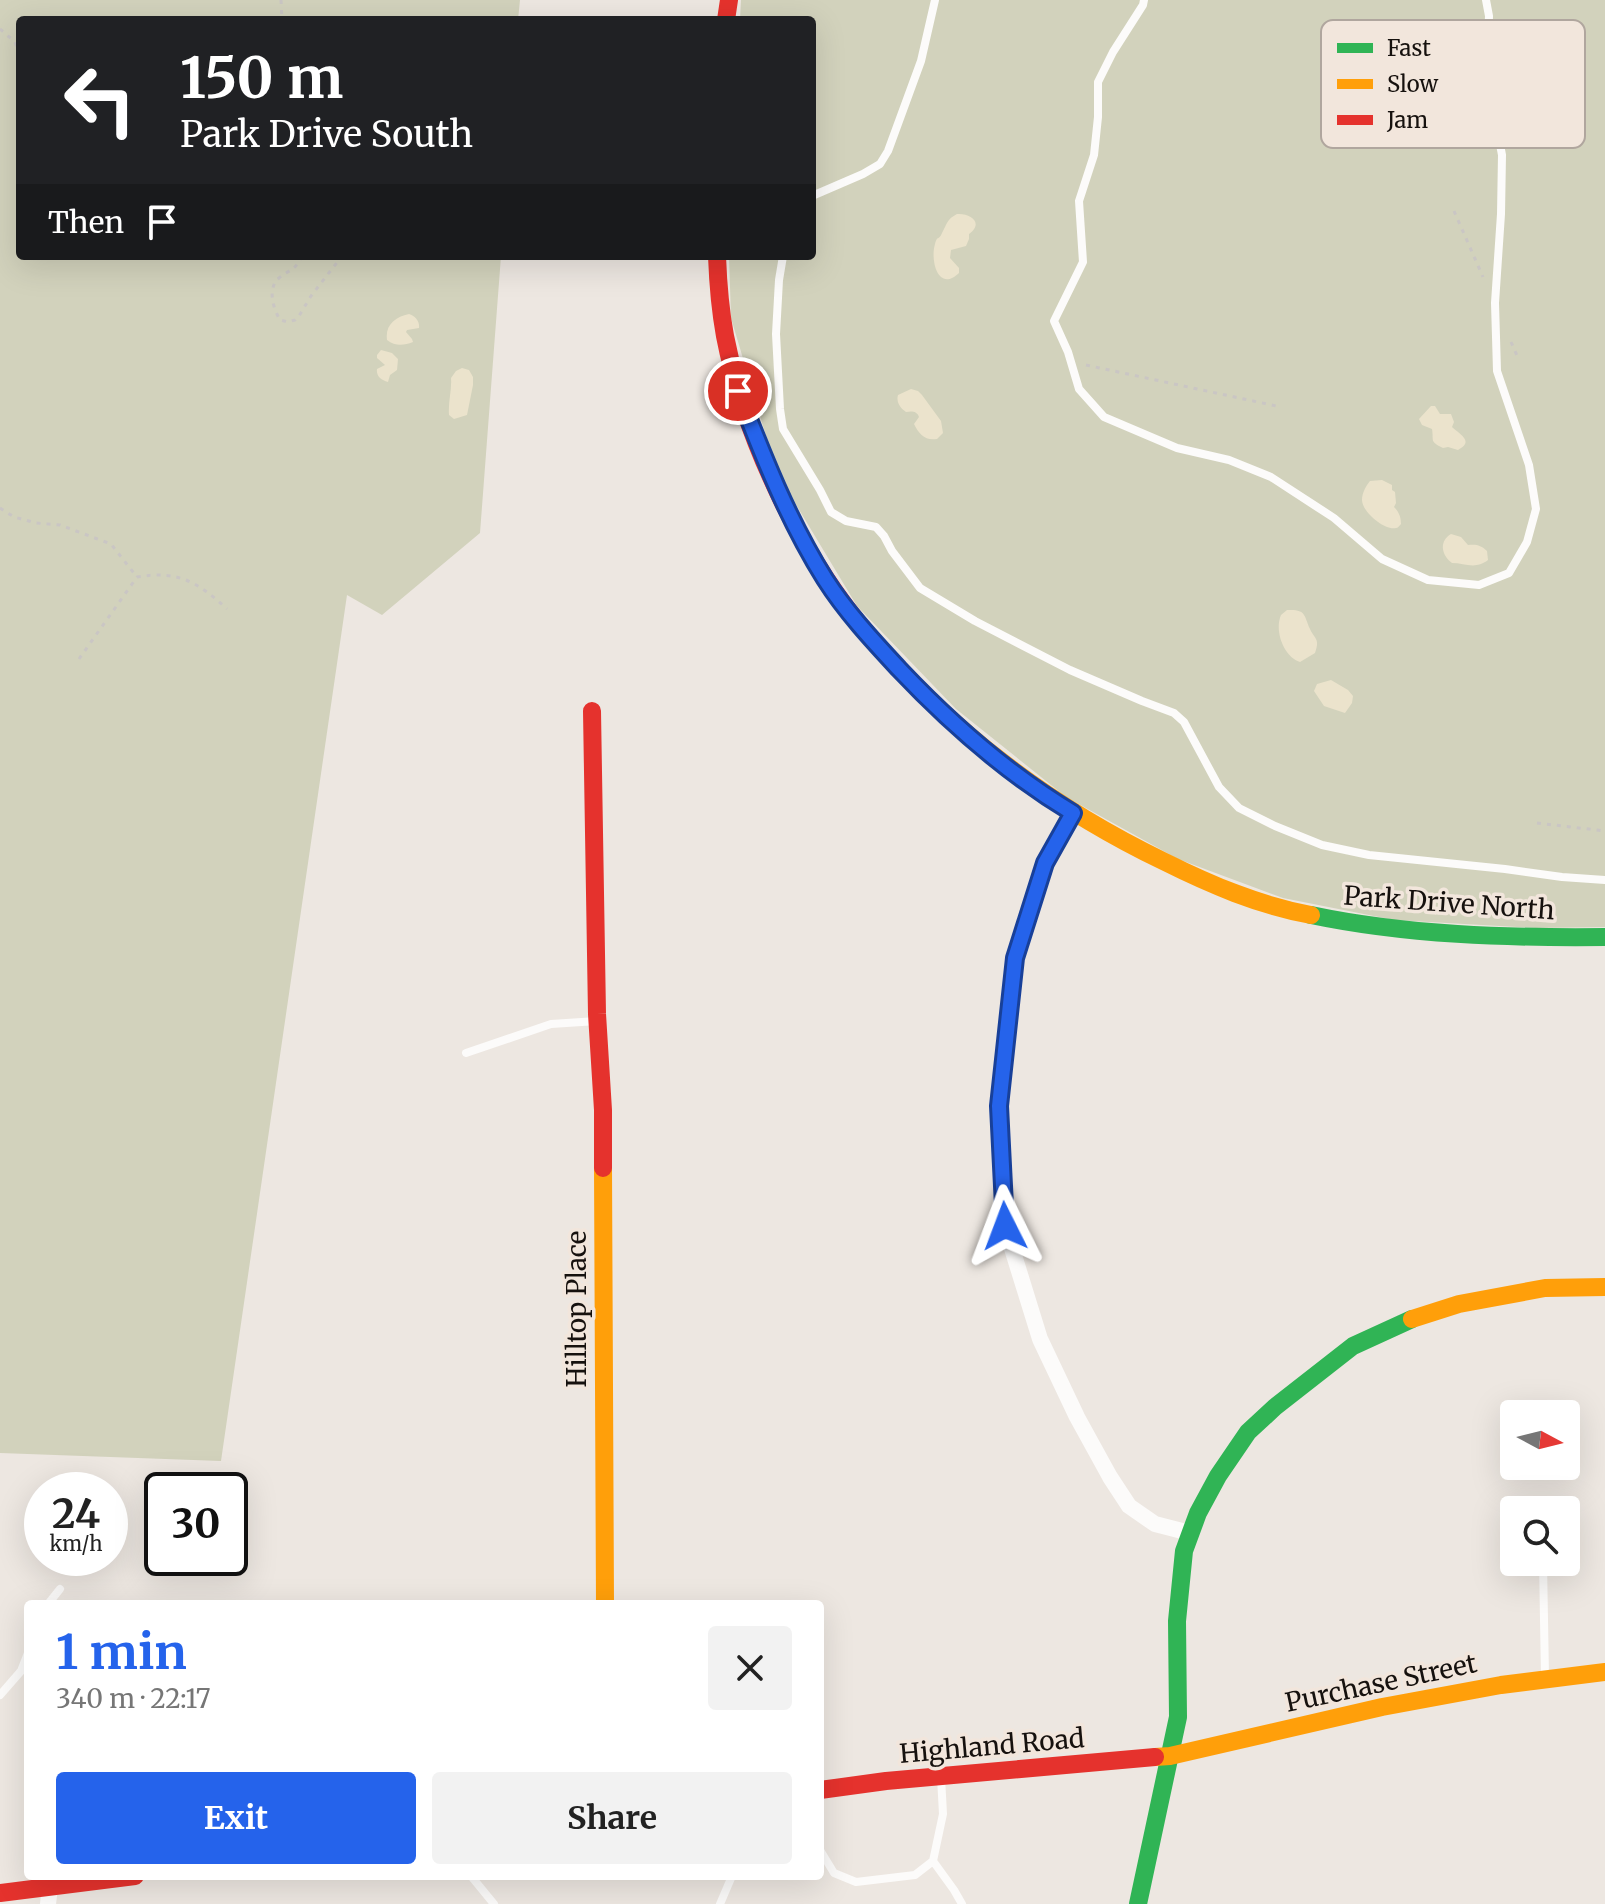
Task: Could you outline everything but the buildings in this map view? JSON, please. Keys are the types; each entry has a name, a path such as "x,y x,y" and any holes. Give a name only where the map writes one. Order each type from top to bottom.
{"street":[{"name":"Park Drive North","path":"717,260 721,317 738,391 792,521 826,580 868,636 922,694 979,747 1050,799 1111,836 1209,884 1268,905 1332,920 1402,930 1557,938 1605,937"},
{"name":"Hilltop Place","path":"592,711 597,1017 603,1110 605,1600"},
{"path":"1073,813 1045,863 1015,958 999,1106 1005,1226 1040,1339 1110,1477 1129,1506 1155,1524 1190,1533"},
{"path":"1138,1904 1178,1717 1177,1621 1184,1551 1198,1513 1218,1476 1248,1432 1353,1346 1411,1319 1459,1304 1545,1288 1605,1287"},
{"name":"Purchase Street","path":"1170,1756 1382,1707 1501,1685 1605,1672"},
{"name":"Highland Road","path":"824,1790 1170,1756"},
{"path":"0,1893 49,1895 117,1880"}],"lane":[{"path":"816,194 880,164 888,151 921,61 935,0"},
{"path":"1144,0 1098,82 1094,155 1079,201 1083,262 1054,321 1068,352 1079,389 1104,417 1177,448 1229,460 1271,477 1334,518 1382,559 1428,580 1479,585 1509,573 1527,542 1536,509 1529,465 1497,371 1495,303 1501,214 1501,148"},
{"path":"1486,0 1489,20"},
{"path":"782,260 776,334 783,429 831,512 846,521 876,527 920,588 975,621 1070,670 1174,713 1184,722 1219,787 1239,808 1275,826 1322,845 1369,855 1605,880"},
{"path":"466,1053 551,1024 597,1017"},
{"path":"1543,1576 1545,1679"},
{"path":"51,1600 60,1589"},
{"path":"0,1695 24,1663"},
{"path":"824,1857 834,1873 856,1882 915,1875 933,1861 943,1814 941,1777"},
{"path":"933,1861 962,1904"},
{"path":"474,1880 494,1904"},
{"path":"720,1904 730,1880"}],"path":[{"path":"300,260 297,267 273,285 273,302 280,320 288,322 299,316 339,260"},
{"path":"1085,365 1281,407"},
{"path":"0,508 14,517 60,525 111,544 137,577"},
{"path":"79,659 137,577 155,574 177,576 206,590 227,609"},
{"path":"1537,823 1605,831"}],"green space":[{"path":"0,0 520,0 518,16 16,16 16,260 501,260 480,533 382,615 347,595 221,1461 0,1453"},
{"path":"741,0 1605,0 1605,927 1536,928 1394,920 1283,898 1178,859 1066,797 956,709 857,606 777,473 731,318 729,260 816,260 816,16 740,16"}],"sand":[{"path":"957,214 971,217 975,226 966,246 951,250 950,258 959,268 959,273 946,279 937,272 934,251 937,239"},
{"path":"409,314 417,319 419,325 419,328 406,332 413,342 399,345 387,340 392,322"},
{"path":"381,350 392,353 398,359 397,370 390,375 388,382 377,374 377,369 385,365 377,358"},
{"path":"462,368 469,370 473,385 467,415 454,419 449,415 451,378"},
{"path":"911,389 922,395 941,421 943,433 937,439 923,436 914,424 918,415 906,412 899,405 898,395"},
{"path":"1431,406 1435,406 1440,414 1451,414 1452,427 1465,441 1463,447 1458,450 1443,448 1434,442 1432,429 1422,425 1419,419"},
{"path":"1382,480 1392,485 1395,492 1394,507 1401,521 1397,528 1380,524 1363,505 1363,495 1370,481"},
{"path":"1451,534 1461,537 1468,545 1483,547 1488,560 1474,565 1452,563 1443,548"},
{"path":"1287,610 1303,614 1317,642 1315,653 1300,662 1289,655 1280,636 1279,621"},
{"path":"1331,680 1353,696 1345,713 1324,706 1314,691 1317,684"}],"traffic: fast":[{"path":"1311,915 1383,927 1457,934 1605,937"},
{"path":"1138,1904 1178,1717 1177,1621 1184,1551 1198,1513 1218,1476 1248,1432 1275,1407 1353,1346 1412,1319"}],"traffic: slow":[{"path":"867,633 899,669 967,733 1003,763 1080,816 1217,886 1272,906 1311,915"},
{"path":"603,1168 605,1600"},
{"path":"1412,1319 1459,1304 1545,1288 1605,1287"},
{"path":"1155,1757 1382,1707 1501,1685 1605,1672"}],"traffic: jam":[{"path":"727,16 729,0"},
{"path":"717,260 725,336 734,374 761,453 798,532 867,633"},
{"path":"592,711 603,1168"},
{"path":"824,1789 1155,1757"},
{"path":"0,1893 103,1880"}],"route":[{"path":"738,391 792,521 826,580 868,636 922,694 979,747 1073,813 1045,863 1015,958 999,1106 1005,1226"}]}
